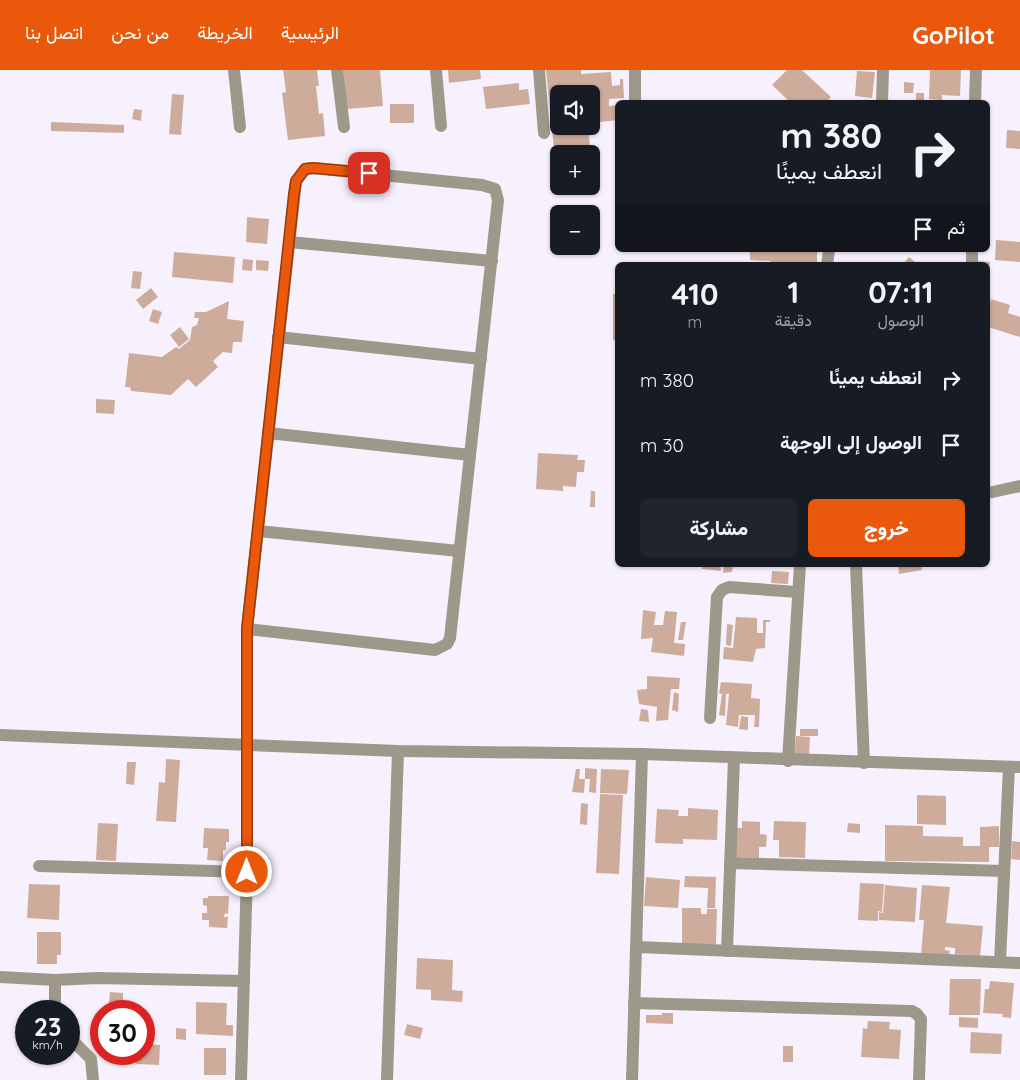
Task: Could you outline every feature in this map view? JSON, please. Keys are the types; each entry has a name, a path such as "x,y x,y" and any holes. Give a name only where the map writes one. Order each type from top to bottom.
{"street":[{"path":"234,70 240,127"},
{"path":"337,70 344,127"},
{"path":"436,70 441,126"},
{"path":"538,70 544,133"},
{"path":"635,70 635,100"},
{"path":"882,100 883,70"},
{"path":"975,100 976,70"},
{"path":"241,1080 247,872 247,629 296,181 305,169 313,168 482,185 495,189 498,200 492,262 450,638 442,648 435,650 247,629"},
{"path":"289,242 492,262"},
{"path":"278,337 481,358"},
{"path":"268,433 470,455"},
{"path":"990,493 1020,486"},
{"path":"258,531 459,551"},
{"path":"788,761 800,567"},
{"path":"856,567 864,763"},
{"path":"710,718 718,597 722,590 729,587 798,592"},
{"path":"0,735 398,751 642,754 788,761 1015,767 1004,871 1000,962"},
{"path":"387,1080 398,751"},
{"path":"632,1080 642,754"},
{"path":"727,951 734,758"},
{"path":"730,863 1004,871"},
{"path":"39,866 247,872"},
{"path":"637,947 1020,964"},
{"path":"0,977 54,980 97,978 244,981"},
{"path":"54,980 55,1000"},
{"path":"634,1003 912,1011 921,1020 919,1080"},
{"path":"80,1048 91,1059 93,1080"}],"building":[{"path":"283,70 317,70 319,86 316,86 319,114 323,113 325,136 288,140 282,93 286,92"},
{"path":"343,70 380,70 383,106 347,109"},
{"path":"448,70 480,70 481,79 449,83"},
{"path":"546,70 581,70 581,74 611,72 612,86 620,85 620,79 623,79 624,98 609,99 609,106 615,105 615,120 600,122 600,85 550,85 550,110"},
{"path":"787,70 802,70 831,97 828,100 788,100 772,85"},
{"path":"930,70 961,70 960,96 942,95 942,100 929,99"},
{"path":"857,71 875,72 872,98 855,96"},
{"path":"904,82 914,83 913,93 904,93"},
{"path":"519,83 519,90 528,89 530,104 486,109 483,87"},
{"path":"916,93 924,93 924,100 916,100"},
{"path":"172,94 184,95 181,135 169,134"},
{"path":"390,104 414,104 414,123 390,123"},
{"path":"134,109 142,110 141,121 132,119"},
{"path":"51,122 124,125 124,133 51,131"},
{"path":"1007,130 1020,131 1020,149 1006,148"},
{"path":"553,135 589,135 590,145 554,145"},
{"path":"247,217 269,219 267,244 246,242"},
{"path":"996,240 1020,242 1020,262 995,260"},
{"path":"174,252 235,257 233,283 172,277"},
{"path":"750,252 817,252 817,262 750,260"},
{"path":"909,257 915,262 905,262"},
{"path":"243,259 253,260 252,271 242,270"},
{"path":"256,260 269,261 268,271 256,270"},
{"path":"133,271 142,272 140,289 131,288"},
{"path":"151,288 158,297 143,309 136,300"},
{"path":"613,294 615,294 615,340 613,340"},
{"path":"991,299 1010,305 1008,313 1020,317 1020,337 990,328"},
{"path":"229,301 227,319 244,321 242,342 233,342 232,353 223,352 213,361 218,367 196,387 188,379 171,395 131,391 130,387 125,387 129,353 162,357 176,347 179,349 190,340 192,327 197,325 199,318 194,318 195,312 206,312"},
{"path":"153,309 162,312 158,324 149,321"},
{"path":"180,327 189,339 179,347 170,335"},
{"path":"96,399 115,400 114,414 96,413"},
{"path":"538,453 578,455 577,460 585,460 584,472 577,472 576,487 563,486 563,491 536,489"},
{"path":"591,491 595,491 595,507 590,507"},
{"path":"702,567 720,567 721,571 702,569"},
{"path":"724,567 733,567 732,572 723,573"},
{"path":"898,567 921,567 922,570 899,574"},
{"path":"772,571 789,572 788,584 771,583"},
{"path":"643,610 656,612 654,625 663,625 665,611 677,612 674,643 685,644 684,656 651,652 653,638 641,639"},
{"path":"736,617 757,618 757,633 763,633 763,620 770,620 770,622 766,622 765,648 756,649 753,662 723,659 724,647 733,648"},
{"path":"681,622 686,622 683,640 678,640"},
{"path":"727,624 733,625 731,646 726,645"},
{"path":"647,676 680,678 679,689 671,689 668,720 656,721 657,707 639,704 637,690 647,689"},
{"path":"721,682 752,684 751,698 760,699 759,727 754,727 755,715 739,715 738,727 726,725 729,694 726,694 725,716 719,715 722,694 719,693"},
{"path":"674,692 679,694 678,712 672,710"},
{"path":"641,709 648,710 649,722 639,721"},
{"path":"741,716 748,717 748,730 739,729"},
{"path":"800,729 818,729 818,736 800,736"},
{"path":"796,736 810,737 809,755 794,754"},
{"path":"166,759 180,760 176,822 156,821 159,782 165,783"},
{"path":"127,762 136,762 134,785 126,784"},
{"path":"585,768 597,769 596,793 589,792 590,779 585,779"},
{"path":"576,769 580,769 579,779 585,779 584,793 572,792"},
{"path":"601,769 629,770 627,794 600,793"},
{"path":"600,794 623,795 619,874 596,873"},
{"path":"917,795 946,796 946,825 917,824"},
{"path":"581,803 588,804 587,825 580,824"},
{"path":"688,808 718,810 717,840 683,839 683,844 655,843 657,809 679,810 678,816 688,816"},
{"path":"742,821 760,822 760,834 767,835 766,847 759,847 759,858 735,857 736,828 742,828"},
{"path":"774,821 806,822 805,858 779,857 779,840 773,840"},
{"path":"98,823 118,824 116,861 96,860"},
{"path":"848,823 860,824 860,833 847,832"},
{"path":"885,825 923,826 923,836 963,837 963,846 980,846 980,827 999,826 999,847 989,847 989,862 885,861"},
{"path":"204,828 229,829 229,842 226,842 226,850 223,850 223,861 207,860 208,848 203,848"},
{"path":"1012,841 1020,842 1020,860 1011,859"},
{"path":"685,876 716,877 715,908 707,908 708,888 684,887"},
{"path":"646,877 680,880 678,908 644,906"},
{"path":"860,883 884,884 882,912 878,911 878,921 858,920"},
{"path":"29,884 60,885 59,920 27,918"},
{"path":"885,885 917,888 915,922 879,920 879,912 883,913"},
{"path":"922,885 950,887 946,923 983,926 980,956 955,954 955,948 945,947 945,950 950,951 949,957 921,954 924,920 919,920"},
{"path":"208,896 229,896 228,914 225,913 224,917 228,917 227,928 209,927 209,920 202,920 202,913 207,913 207,906 203,905 203,898 208,898"},
{"path":"682,908 701,908 701,914 707,914 707,909 717,909 716,944 682,944"},
{"path":"37,932 61,932 61,955 57,955 57,964 37,964"},
{"path":"417,958 453,960 452,990 463,991 462,1002 431,1000 431,990 416,989"},
{"path":"950,979 981,979 980,1015 949,1015"},
{"path":"990,981 1014,983 1011,1018 1002,1017 1003,1014 983,1013 985,989 989,989"},
{"path":"110,992 123,993 123,1000 109,1000"},
{"path":"196,1002 227,1003 226,1025 233,1025 233,1036 196,1034"},
{"path":"662,1013 673,1013 673,1024 646,1023 646,1015 662,1015"},
{"path":"959,1017 978,1018 978,1028 959,1027"},
{"path":"868,1021 890,1022 889,1029 901,1030 899,1059 861,1057 863,1028 867,1029"},
{"path":"407,1024 423,1028 420,1039 404,1035"},
{"path":"176,1028 186,1029 186,1040 176,1039"},
{"path":"971,1032 1002,1034 1001,1054 970,1053"},
{"path":"155,1045 160,1045 159,1065 155,1065"},
{"path":"783,1046 793,1046 793,1062 783,1062"},
{"path":"204,1048 226,1048 226,1075 204,1075"}],"route":[{"path":"247,872 247,629 296,181 300,173 305,169 313,168 369,173"}]}
